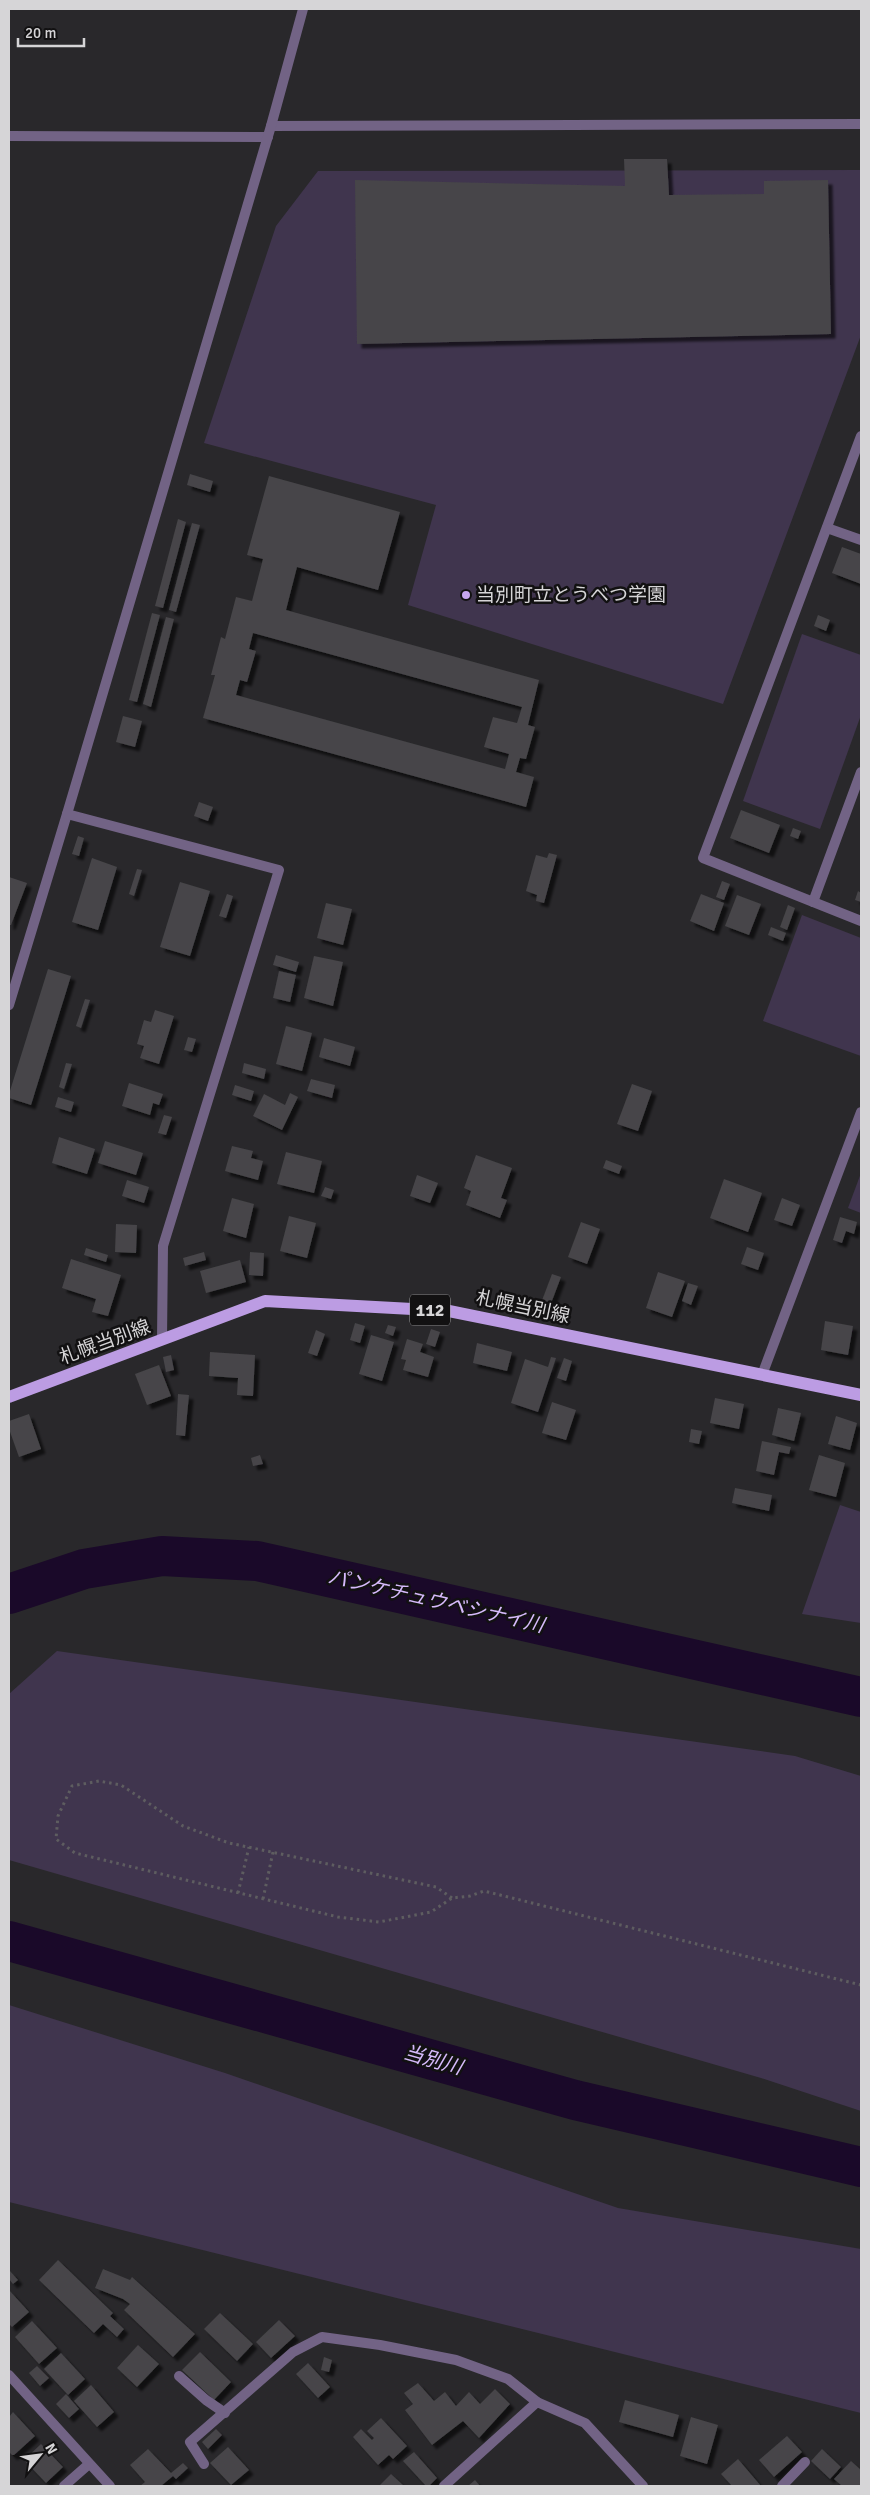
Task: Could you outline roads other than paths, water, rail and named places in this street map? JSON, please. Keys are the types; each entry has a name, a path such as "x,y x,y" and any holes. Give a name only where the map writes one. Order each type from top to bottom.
{"main road":[{"name":"札幌当別線","path":"9,1397 265,1301 448,1310 861,1395"}],"street":[{"path":"9,1005 269,132 303,9"},
{"path":"9,136 861,124"},
{"path":"861,436 703,858 861,921"},
{"path":"826,528 861,540"},
{"path":"813,902 861,772"},
{"path":"67,814 279,870 163,1246 162,1340"},
{"path":"762,1375 861,1112"},
{"path":"204,2464 190,2442 293,2352 322,2338 380,2345 456,2360 508,2379 537,2402 586,2424 643,2486"},
{"path":"9,2375 110,2486"},
{"path":"179,2376 206,2400 225,2413"},
{"path":"444,2486 537,2402"},
{"path":"782,2486 805,2462"},
{"path":"64,2486 89,2464"}],"waterway":[{"name":"パンケチュウベシナイ川","path":"9,1594 84,1569 162,1556 257,1561 861,1697"},
{"name":"当別川","path":"9,1941 575,2100 861,2167"}],"place":[{"name":"当別町立とうべつ学園","path":"466,595"}]}
